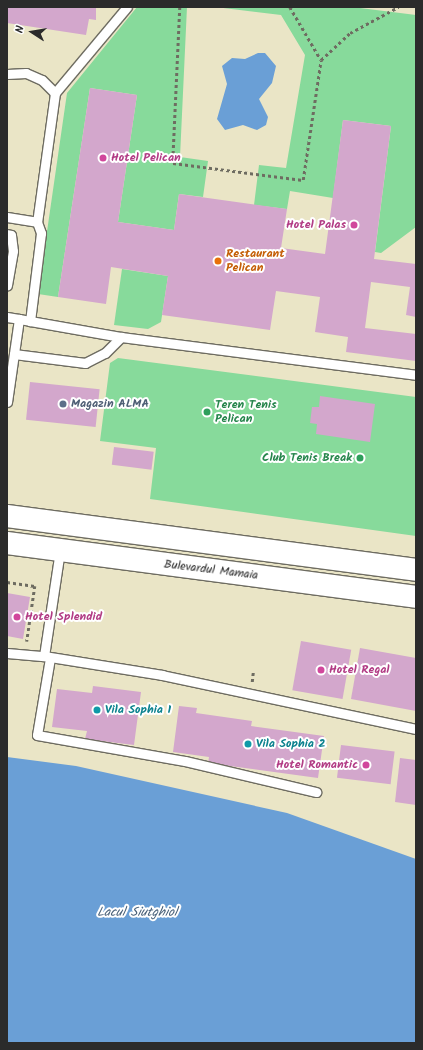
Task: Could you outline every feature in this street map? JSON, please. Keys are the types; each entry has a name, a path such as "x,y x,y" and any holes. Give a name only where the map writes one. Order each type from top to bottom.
{"main road":[{"path":"7,516 416,570"},
{"name":"Bulevardul Mamaia","path":"7,543 416,597"}],"lane":[{"path":"30,321 41,233 37,222 55,93 126,7"},
{"path":"7,74 26,74 42,80 55,93"},
{"path":"7,217 37,222"},
{"path":"7,234 11,235 13,251 7,285"},
{"path":"7,316 121,337 416,375"},
{"path":"7,402 19,319"},
{"path":"14,354 85,363 105,353 121,337"},
{"path":"60,550 37,735 184,761 316,792"},
{"path":"7,653 47,657 162,676 416,729"}],"path":[{"path":"180,7 173,163 303,180 321,60 350,33 398,7"},
{"path":"290,7 321,60"},
{"path":"7,582 35,586 27,643"}],"green space":[{"path":"137,7 187,7 180,157 208,161 203,197 179,194 174,230 118,222 137,95 90,88 58,297 38,294 67,93"},
{"path":"215,7 352,7 416,15 416,227 381,253 375,252 391,126 343,120 333,198 290,191 287,209 254,205 259,165 286,168 305,55 281,15"},
{"path":"122,269 168,276 161,322 148,329 114,325"},
{"name":"Teren Tenis Pelican","path":"118,358 416,397 416,536 150,499 156,448 100,441 110,363"}],"water":[{"path":"258,53 265,53 276,66 272,83 259,99 268,117 266,125 257,130 243,125 225,130 217,119 227,84 222,66 232,58 245,59"},
{"name":"Lacul Siutghiol","path":"7,757 76,766 287,813 416,859 416,1043 7,1043"}],"building":[{"path":"7,7 96,7 96,20 89,19 86,35 7,23"},
{"path":"90,88 137,95 118,222 174,230 179,194 287,209 281,248 325,254 343,120 391,126 374,259 416,264 416,317 406,315 410,287 371,282 365,328 416,334 416,361 346,352 348,337 315,332 320,297 276,291 270,330 162,315 168,276 111,267 106,304 58,297"},
{"name":"Magazin ALMA","path":"30,382 100,389 96,427 26,420"},
{"path":"320,396 375,404 370,442 316,434 317,424 310,423 312,407 319,407"},
{"path":"114,447 154,452 152,470 112,465"},
{"name":"Hotel Splendid","path":"7,593 30,597 23,639 7,636"},
{"name":"Hotel Regal","path":"301,641 351,650 343,699 292,690"},
{"path":"360,648 416,658 416,711 351,699"},
{"name":"Vila Sophia 1","path":"93,686 141,692 134,745 85,739 87,731 52,727 57,689 92,693"},
{"name":"Vila Sophia 2","path":"179,706 197,708 196,713 252,721 251,726 324,736 318,778 208,763 209,757 173,752"},
{"name":"Hotel Romantic","path":"341,745 395,752 391,784 337,778"},
{"path":"400,758 416,760 416,805 395,802"}],"place":[{"name":"Hotel Pelican","path":"103,158"},
{"name":"Hotel Palas","path":"354,225"},
{"name":"Restaurant Pelican","path":"218,261"},
{"name":"Magazin ALMA","path":"63,404"},
{"name":"Teren Tenis Pelican","path":"207,412"},
{"name":"Club Tenis Break","path":"360,458"},
{"name":"Hotel Splendid","path":"17,617"},
{"name":"Hotel Regal","path":"321,670"},
{"name":"Vila Sophia 1","path":"97,710"},
{"name":"Vila Sophia 2","path":"248,744"},
{"name":"Hotel Romantic","path":"366,765"}]}
